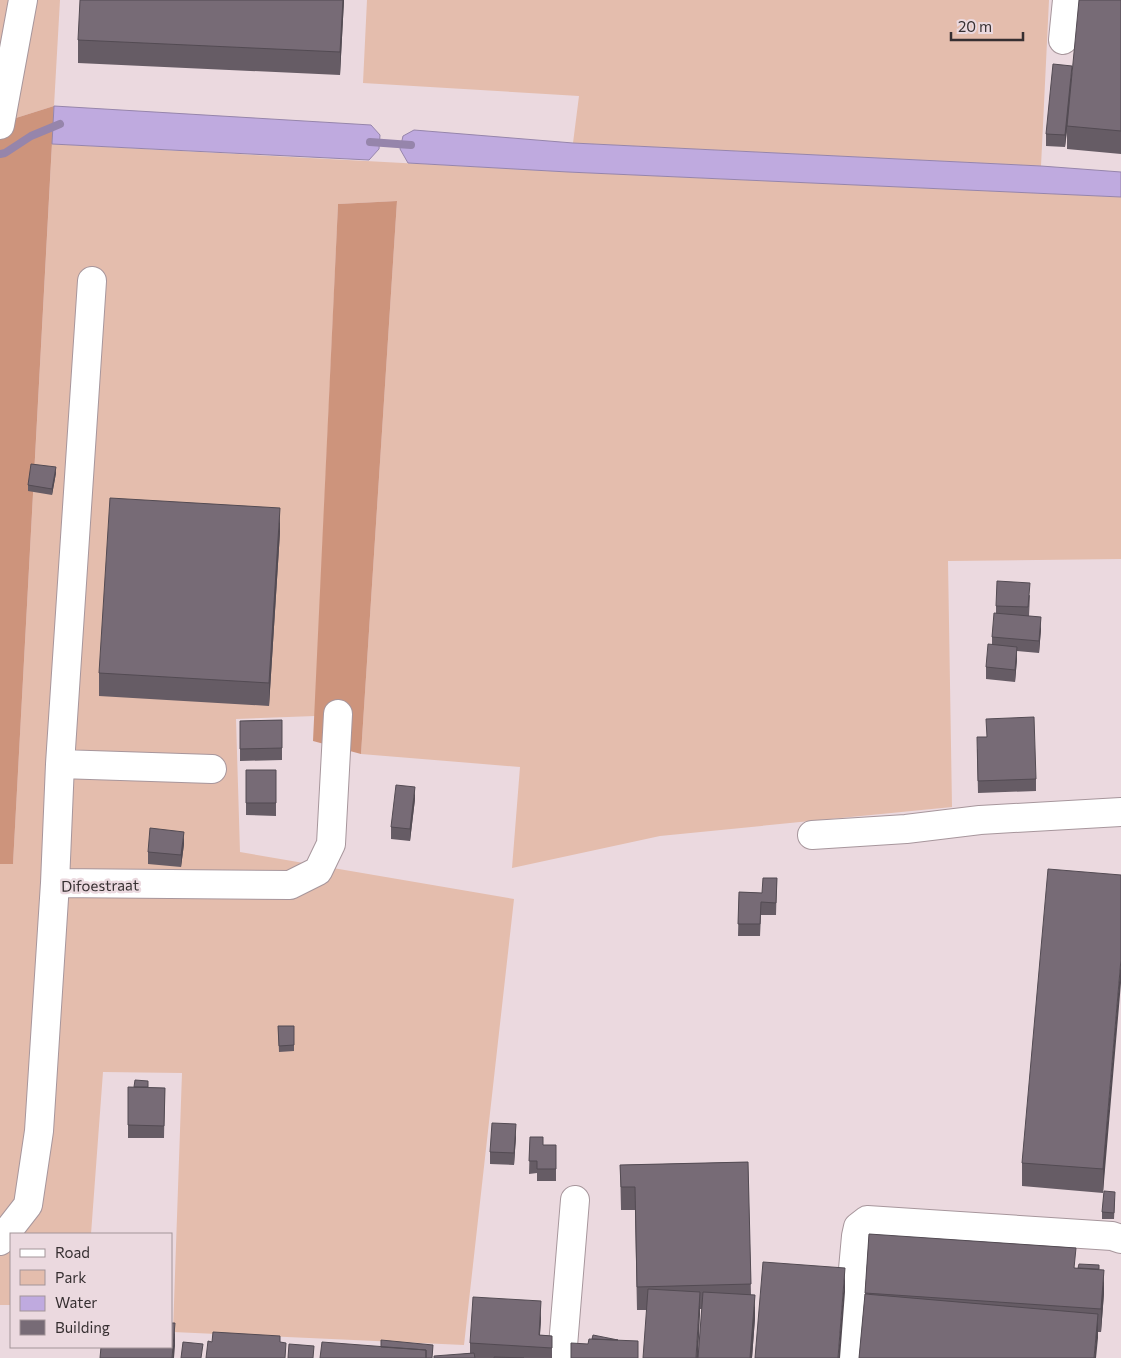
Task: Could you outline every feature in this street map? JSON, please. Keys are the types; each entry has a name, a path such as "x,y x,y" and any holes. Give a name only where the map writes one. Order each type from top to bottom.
{"street":[{"path":"0,125 23,0"},
{"path":"1063,40 1067,0"},
{"path":"55,883 60,764 92,281"},
{"name":"Difoestraat","path":"0,1241 28,1205 39,1130 55,883 290,886 318,872 331,844 338,714"},
{"path":"60,764 212,769"},
{"path":"812,835 906,830 980,820 1121,812"},
{"path":"562,1358 575,1200"},
{"path":"845,1358 856,1236 858,1226 867,1220 1121,1238"}],"green space":[{"path":"0,0 60,0 54,106 0,123"},
{"path":"367,0 1049,0 1041,166 573,143 579,96 363,83"},
{"path":"52,144 568,172 1121,197 1121,559 948,561 952,807 660,836 512,868 520,767 361,754 397,201 338,204 315,716 236,719 240,852 514,899 464,1345 173,1332 182,1073 103,1072 91,1233 10,1233 10,1305 0,1305 0,864 13,864"}],"shaded area":[{"path":"54,106 13,864 0,864 0,123"},
{"path":"397,201 361,754 313,741 338,204"}],"water":[{"path":"54,106 371,125 380,135 379,149 369,160 52,144"},
{"path":"414,130 573,143 1041,166 1121,172 1121,197 408,163 400,149 403,136"}],"building":[{"path":"80,0 343,0 340,52 78,40"},
{"path":"1079,0 1121,0 1121,131 1067,126"},
{"path":"1053,64 1072,66 1065,135 1046,134"},
{"path":"31,464 56,467 52,489 28,485"},
{"path":"110,498 280,508 269,683 99,673"},
{"path":"997,581 1030,583 1028,607 996,606"},
{"path":"994,613 1041,617 1039,641 992,637"},
{"path":"988,644 1017,647 1015,670 986,667"},
{"path":"1034,717 1036,779 978,781 977,737 987,737 986,719"},
{"path":"282,720 282,748 240,749 240,721"},
{"path":"246,770 276,770 276,803 246,803"},
{"path":"396,785 415,787 410,829 391,827"},
{"path":"150,828 184,832 181,855 148,852"},
{"path":"1048,869 1121,875 1121,959 1103,1169 1022,1163"},
{"path":"763,878 777,878 776,903 761,902 760,924 738,924 739,892 762,893"},
{"path":"278,1026 294,1026 294,1045 279,1046"},
{"path":"135,1080 148,1081 148,1087 134,1087"},
{"path":"128,1087 165,1088 164,1126 128,1125"},
{"path":"492,1123 516,1124 514,1153 490,1152"},
{"path":"530,1137 543,1137 543,1145 556,1145 556,1169 537,1169 537,1161 529,1161"},
{"path":"748,1162 751,1284 637,1287 635,1187 621,1187 620,1165"},
{"path":"1104,1191 1115,1192 1114,1213 1102,1212"},
{"path":"869,1234 1076,1248 1074,1268 1104,1270 1101,1309 865,1293"},
{"path":"763,1262 845,1268 838,1358 755,1358"},
{"path":"1079,1264 1099,1265 1099,1269 1078,1268"},
{"path":"648,1289 700,1292 696,1358 643,1358"},
{"path":"703,1292 755,1295 750,1358 698,1358"},
{"path":"865,1294 1098,1314 1094,1358 859,1358"},
{"path":"473,1297 541,1301 539,1335 552,1336 552,1348 470,1343"},
{"path":"172,1323 175,1323 172,1358 100,1358 101,1348 172,1348"},
{"path":"213,1332 280,1336 280,1342 286,1343 285,1358 206,1358 208,1341 212,1342"},
{"path":"593,1335 618,1340 592,1339"},
{"path":"589,1339 638,1341 638,1358 571,1358 571,1343 588,1344"},
{"path":"381,1340 433,1345 432,1358 426,1358 426,1350 381,1347"},
{"path":"183,1342 203,1344 201,1358 181,1358"},
{"path":"322,1342 426,1350 426,1358 320,1358"},
{"path":"289,1344 314,1346 313,1358 288,1358"},
{"path":"474,1353 475,1358 434,1358 434,1356"}],"waterway":[{"path":"0,154 5,153 31,136 60,124"},
{"path":"370,142 411,145"}]}
